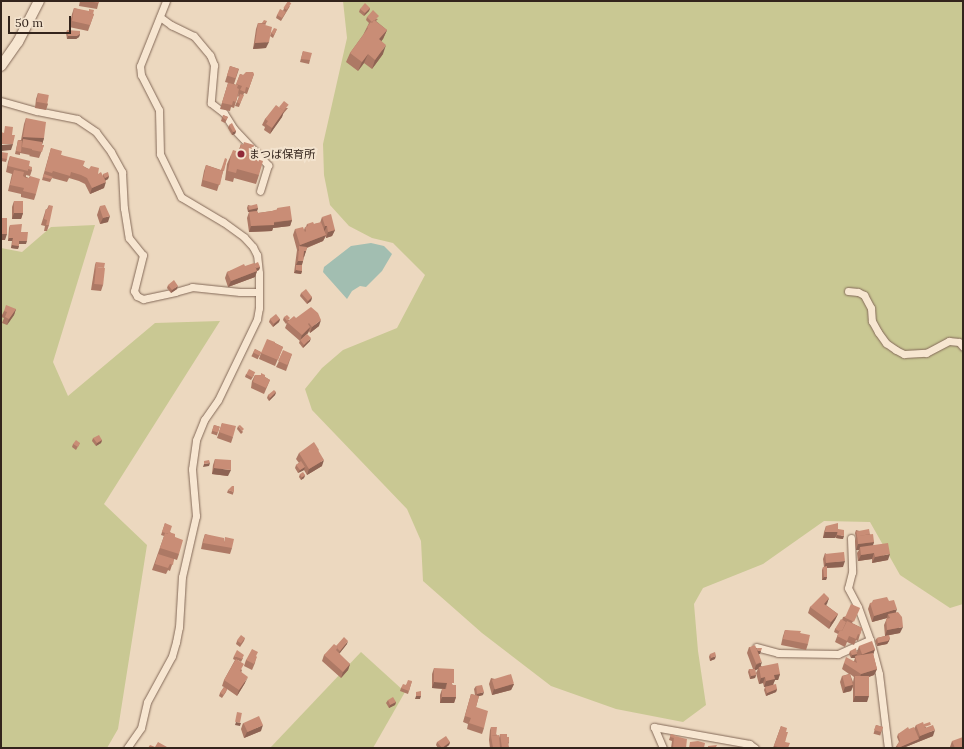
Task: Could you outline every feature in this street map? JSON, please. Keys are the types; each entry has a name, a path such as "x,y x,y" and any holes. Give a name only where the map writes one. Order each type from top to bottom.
{"main road":[{"path":"1,66 18,42 39,1"}],"street":[{"path":"127,748 141,728 147,702 172,656 176,642 179,627 182,576 196,516 192,469 196,440 204,420 218,400 257,319 259,292 257,256 253,247 244,237 224,222 181,197 160,154 159,110 141,75 140,66 166,1"},
{"path":"160,17 171,25 194,36 210,55 214,65 211,102 224,113 234,128 268,165 260,191"},
{"path":"1,101 37,111 77,118 96,132 111,152 122,172 124,208 128,238 142,255 134,291 137,296 143,298 192,287 240,292 259,292"},
{"path":"848,292 858,292 864,295 871,308 872,321 878,332 886,343 904,354 926,353 949,341 959,342 963,347"},
{"path":"850,538 852,572 848,588 858,607 870,640 879,674 888,748"},
{"path":"756,648 778,653 838,654 870,640"},
{"path":"663,748 654,728 749,744 755,748"}],"shaded area":[{"path":"343,1 963,1 963,604 950,608 900,575 870,522 824,521 763,564 703,588 694,604 698,651 706,705 683,722 616,709 551,686 482,633 423,581 421,541 407,509 312,410 305,389 322,368 343,350 397,328 425,275 393,243 372,238 349,226 330,205 324,175 323,144 347,38"},
{"path":"95,225 53,362 68,396 155,323 220,321 104,504 147,545 118,729 107,748 1,748 1,248 22,252 51,227"},
{"path":"371,243 384,246 392,254 382,271 366,287 360,286 352,291 347,299 323,272 324,267 351,246"},
{"path":"361,652 405,692 373,748 270,748"}],"building":[{"path":"87,1 99,1 99,3"},
{"path":"288,1 291,3 287,10 284,8"},
{"path":"365,3 370,8 365,13 360,9"},
{"path":"74,8 89,11 89,13 94,14 90,25 72,21"},
{"path":"89,9 94,10 93,14 89,13"},
{"path":"280,9 286,12 282,18 277,15"},
{"path":"373,10 379,16 372,22 367,17"},
{"path":"374,20 387,30 379,39 386,45 375,60 368,54 362,62 350,53 368,28 367,27"},
{"path":"258,23 266,24 265,25 272,27 269,42 255,43"},
{"path":"274,28 277,29 274,35 271,33"},
{"path":"67,30 80,31 80,34 77,36 68,36"},
{"path":"303,51 312,53 310,60 301,59"},
{"path":"230,66 239,69 235,78 227,76"},
{"path":"246,72 253,72 254,74 249,88 246,87 245,92 240,90 242,86 236,84 240,74 243,75"},
{"path":"228,83 238,85 237,88 239,89 236,102 233,101 232,105 222,103"},
{"path":"38,93 49,95 47,104 36,102"},
{"path":"240,94 244,95 240,104 237,102"},
{"path":"284,101 289,105 284,111 279,107"},
{"path":"276,105 284,111 272,128 266,124 268,121 265,119"},
{"path":"223,115 228,117 226,120 223,118"},
{"path":"26,118 46,122 44,138 23,137"},
{"path":"232,123 236,131 233,132 229,125"},
{"path":"5,126 13,127 12,135 15,135 13,144 1,144 1,132 4,133"},
{"path":"23,139 42,142 42,145 44,145 42,152 22,147"},
{"path":"18,140 22,141 21,152 16,151"},
{"path":"244,142 254,145 251,157 263,161 259,175 237,169 236,173 228,171 233,150 239,152 241,144 243,145"},
{"path":"51,148 62,151 61,155 85,161 83,166 86,168 89,169 91,166 99,168 98,174 101,172 106,182 92,188 87,178 81,175 71,172 70,176 53,171 52,173 45,171"},
{"path":"1,152 8,153 7,159 1,158"},
{"path":"255,152 259,156 256,159 251,156"},
{"path":"10,156 30,161 29,166 32,167 32,170 28,169 28,171 8,166"},
{"path":"225,158 227,159 224,171 221,170"},
{"path":"206,165 223,171 220,185 203,180"},
{"path":"14,170 24,172 23,176 26,178 29,178 30,176 40,179 36,194 23,191 24,188 10,185"},
{"path":"108,172 109,176 105,178 103,174"},
{"path":"44,174 53,177 51,179 43,177"},
{"path":"14,201 23,201 23,213 14,213"},
{"path":"257,204 258,208 249,210 248,206"},
{"path":"49,205 53,206 49,225 46,225 47,220 44,219 46,209 48,209"},
{"path":"105,205 110,216 103,218 100,206"},
{"path":"290,206 292,220 274,222 274,225 251,226 249,212 257,211 258,213 272,211 278,209 277,208"},
{"path":"331,214 335,230 328,232 327,226 325,226 322,217"},
{"path":"1,218 7,218 7,234 1,234"},
{"path":"313,222 314,224 321,222 326,235 300,245 295,229 303,227 305,232 305,227 308,226 307,224"},
{"path":"22,224 21,232 28,232 27,241 19,241 19,246 12,245 13,238 9,238 10,225"},
{"path":"299,246 307,247 306,251 304,251 303,261 298,261"},
{"path":"96,262 105,263 104,268 96,267 95,270"},
{"path":"258,262 260,267 256,268 254,264"},
{"path":"254,263 257,271 231,281 227,272 244,264 245,266"},
{"path":"296,265 302,265 302,271 296,270"},
{"path":"96,267 105,268 103,285 94,284"},
{"path":"174,280 178,286 172,290 168,285"},
{"path":"306,289 312,297 308,301 301,293"},
{"path":"6,305 16,309 9,319 5,317 7,312 4,311"},
{"path":"311,307 318,313 321,320 312,327 309,323 308,324 310,327 302,335 287,322 294,316 296,318"},
{"path":"276,314 280,319 274,324 270,319"},
{"path":"287,315 290,318 287,321 284,317"},
{"path":"307,334 311,338 304,345 300,340"},
{"path":"267,339 283,347 278,360 261,353"},
{"path":"255,349 261,352 259,356 253,353"},
{"path":"283,350 292,354 287,365 278,361"},
{"path":"249,369 255,372 253,378 246,374"},
{"path":"261,373 270,380 266,388 253,382 255,375 261,375"},
{"path":"274,390 276,392 270,398 268,395"},
{"path":"222,423 236,426 233,437 219,432"},
{"path":"214,425 220,427 218,433 212,431"},
{"path":"240,425 244,429 242,431 238,426"},
{"path":"99,435 102,440 97,443 93,438"},
{"path":"76,440 80,443 78,447 73,444"},
{"path":"314,442 324,460 309,469 299,453"},
{"path":"215,459 231,460 231,470 214,468"},
{"path":"209,460 210,463 204,464 204,461"},
{"path":"301,461 305,467 300,470 296,465"},
{"path":"303,472 305,475 302,478 300,474"},
{"path":"234,486 234,492 228,490"},
{"path":"165,523 172,526 169,534 162,532"},
{"path":"838,523 838,532 825,532 826,526"},
{"path":"838,529 844,530 844,536 837,535"},
{"path":"869,529 870,534 857,536 856,531"},
{"path":"169,532 175,534 175,537 183,540 179,554 160,548 165,533 168,534"},
{"path":"205,534 224,538 224,543 225,537 234,539 232,548 203,543"},
{"path":"873,534 874,542 858,544 857,536"},
{"path":"888,543 890,554 875,557 874,553 861,555 860,547"},
{"path":"844,552 845,561 826,563 825,554"},
{"path":"158,554 174,559 173,565 170,564 168,568 155,564"},
{"path":"827,566 827,577 824,577 823,567"},
{"path":"824,593 829,598 824,604 838,614 831,622 810,607"},
{"path":"887,597 889,601 894,600 897,609 874,616 870,603 873,602 873,600"},
{"path":"851,604 860,608 854,622 845,618"},
{"path":"898,612 902,617 903,627 887,630 886,619 890,618 888,614"},
{"path":"841,619 846,622 842,631 839,631 835,629"},
{"path":"847,621 862,628 860,635 858,634 856,639 849,636 847,641 837,636 840,630 842,631"},
{"path":"785,630 801,631 800,633 810,635 808,644 783,639"},
{"path":"241,635 245,638 241,644 237,641"},
{"path":"889,635 890,638 888,641 878,643 877,638"},
{"path":"344,637 348,641 340,651 336,646"},
{"path":"872,641 875,649 862,654 859,646"},
{"path":"334,644 338,647 336,650 350,664 343,672 324,655"},
{"path":"755,645 762,662 756,664 749,647"},
{"path":"757,648 762,648 761,651 758,651"},
{"path":"856,648 857,654 852,655 850,651"},
{"path":"252,649 258,652 254,664 246,660"},
{"path":"237,650 244,655 242,659 234,656"},
{"path":"715,652 716,656 711,658 710,654"},
{"path":"873,653 877,669 861,674 844,663 846,657 857,663 855,656"},
{"path":"236,659 244,664 240,671 248,677 239,690 224,680"},
{"path":"778,663 780,674 774,675 775,679 766,681 765,677 761,678 759,667"},
{"path":"434,668 454,669 454,683 452,683 452,685 456,685 456,697 442,697 442,689 446,689 447,683 434,682"},
{"path":"749,669 755,669 756,675 751,676"},
{"path":"511,674 514,684 495,689 492,680"},
{"path":"850,674 853,685 845,687 842,676"},
{"path":"855,676 869,676 869,696 855,696"},
{"path":"408,680 412,681 409,691 401,688 403,684 406,685"},
{"path":"776,684 777,689 767,693 765,687"},
{"path":"482,685 484,692 477,694 476,686"},
{"path":"224,687 227,689 223,695 220,693"},
{"path":"421,691 421,696 416,696 416,692"},
{"path":"471,694 479,696 476,707 488,711 484,728 469,723 471,718 465,716"},
{"path":"393,697 396,702 390,705 388,700"},
{"path":"237,712 242,713 240,723 235,722"},
{"path":"259,716 263,725 248,732 243,723"},
{"path":"923,722 925,728 933,725 935,730 920,736 916,725"},
{"path":"930,722 931,725 924,727 923,724"},
{"path":"876,725 883,727 881,732 874,730"},
{"path":"781,726 787,728 786,732 788,732 785,742 790,743 788,748 774,746"},
{"path":"491,727 497,727 496,735 491,736"},
{"path":"908,727 909,729 914,727 919,739 898,748 897,745 900,741 898,734"},
{"path":"500,734 507,734 507,737 509,737 509,748 502,748"},
{"path":"671,734 683,738 674,736 674,738 670,737"},
{"path":"499,735 500,748 493,748 491,736"},
{"path":"446,736 450,742 442,748 437,742"},
{"path":"674,736 687,739 686,748 673,748"},
{"path":"963,737 963,748 955,748 952,741"},
{"path":"698,741 705,743 704,748 689,748 690,742"},
{"path":"158,742 167,747 148,748 150,745 155,747"},
{"path":"717,745 716,747 722,748 708,748 708,746"}],"place":[{"name":"まつば保育所","path":"241,154"}]}
